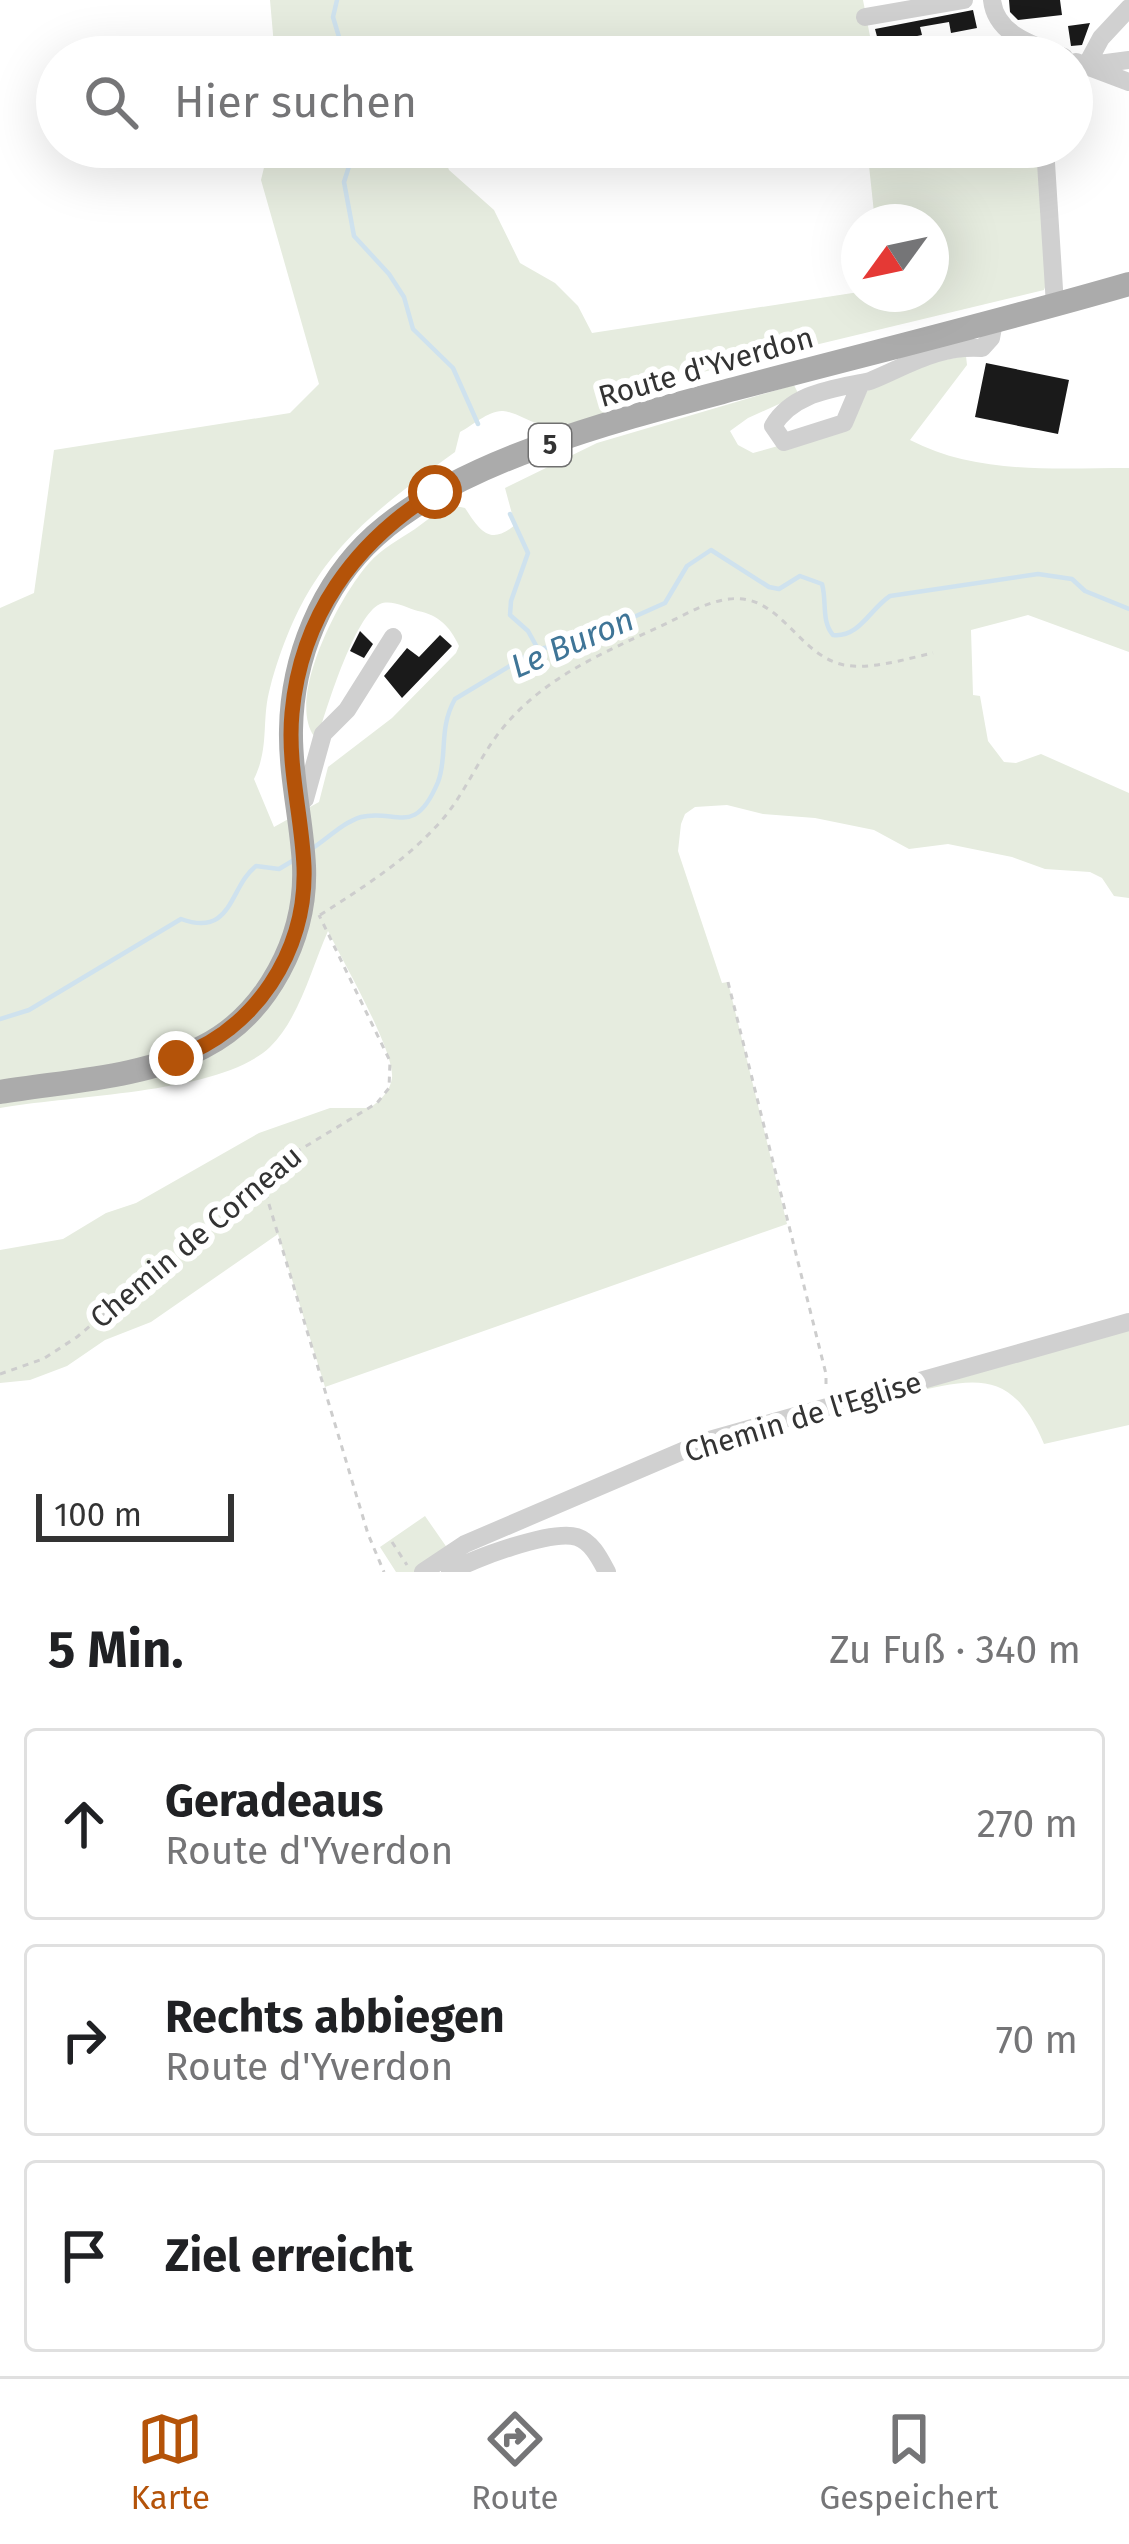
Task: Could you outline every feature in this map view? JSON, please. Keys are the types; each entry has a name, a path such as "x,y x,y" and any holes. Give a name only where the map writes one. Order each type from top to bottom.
{"main road":[{"name":"Route d'Yverdon","path":"0,1092 130,1071 176,1058 215,1041 268,988 310,915 291,731 308,637 330,591 359,552 405,512 474,473 631,417 1129,284"}],"street":[{"path":"865,17 964,0"},
{"path":"992,0 993,11 1017,36"},
{"path":"1093,45 1129,8"},
{"path":"1093,61 1129,60"},
{"path":"1093,68 1129,82"},
{"path":"1046,168 1055,305"},
{"path":"861,383 844,423 784,442 773,426 783,409 817,393 861,383 935,351 982,348 991,338 994,322"},
{"path":"298,805 310,785 323,734 347,710 393,637"},
{"name":"Chemin de l'Eglise","path":"423,1572 465,1544 706,1442 1129,1322"},
{"path":"450,1572 495,1553 568,1535 587,1542 607,1572"}],"path":[{"path":"310,915 381,877 420,842 467,786 501,730 543,688 595,656 713,602 740,598 766,606 821,655 845,665 933,653"},
{"name":"Chemin de Corneau","path":"0,1374 43,1359 76,1337 262,1179 309,1143 377,1103 392,1079 387,1053 310,915"},
{"path":"728,982 826,1374 821,1407"},
{"path":"262,1179 368,1534 384,1572"},
{"path":"392,1542 411,1572"}],"shaded area":[{"path":"270,0 863,0 870,36 273,36"},
{"path":"264,168 448,168 494,210 520,263 555,283 578,306 592,333 841,295 841,312 949,312 949,204 873,204 869,168 1041,168 1044,290 645,386 611,410 566,425 534,423 498,411 460,432 455,452 362,526 317,578 299,609 270,688 262,756 254,779 274,827 319,802 328,767 392,718 456,653 459,646 437,619 399,604 380,604 352,643 314,736 307,719 307,697 332,621 374,558 433,516 451,507 465,508 486,533 499,534 515,525 505,488 597,443 794,385 799,395 730,431 738,445 753,453 852,425 867,391 922,364 966,356 967,365 910,440 989,464 1129,468 1129,652 1028,615 971,630 973,695 980,696 988,741 1004,762 1041,754 1129,793 1129,898 1114,896 1102,878 1090,872 1045,869 948,844 909,849 874,830 815,818 763,814 727,805 695,807 681,824 678,851 722,983 728,982 787,1224 325,1387 278,1234 151,1322 105,1340 67,1366 30,1380 0,1383 0,1250 63,1239 259,1133 330,1108 370,1108 387,1092 392,1078 377,1027 328,931 289,1022 270,1047 247,1063 181,1084 0,1108 0,608 34,593 54,450 290,413 319,384 261,180"},
{"path":"1129,1322 1129,1425 1044,1444 1019,1401 989,1384 952,1384 905,1394"},
{"path":"425,1516 450,1552 423,1572 396,1572 380,1547"}],"building":[{"path":"1009,0 1060,0 1062,15 1018,20 1010,12"},
{"path":"973,10 977,28 951,33 949,22 920,27 922,35 917,36 877,36 875,29"},
{"path":"1090,23 1085,36 1070,36 1068,26"},
{"path":"986,363 1069,380 1058,434 975,417"},
{"path":"360,631 373,644 364,658 350,651"},
{"path":"440,635 452,646 402,698 384,676 407,648 419,657"}],"waterway":[{"path":"337,0 333,17 339,36"},
{"path":"348,168 344,182 354,236 404,297 413,329 453,368 478,424"},
{"path":"510,514 528,553 510,615 528,631 538,649"},
{"name":"Le Buron","path":"313,848 361,817 404,818 421,810 438,782 455,699 538,649 557,646 590,627 627,620 665,603 687,566 711,550 769,587 779,589 800,576 822,584 833,635 850,632 890,596 1038,574 1072,579 1085,591 1129,609"},
{"name":"Le Buron","path":"0,1019 29,1010 181,919 211,922 228,907 256,866 279,869 294,860"}],"route":[{"path":"176,1058 215,1041 241,1020 282,965 304,884 291,731 302,656 330,591 359,552 435,492"}]}
